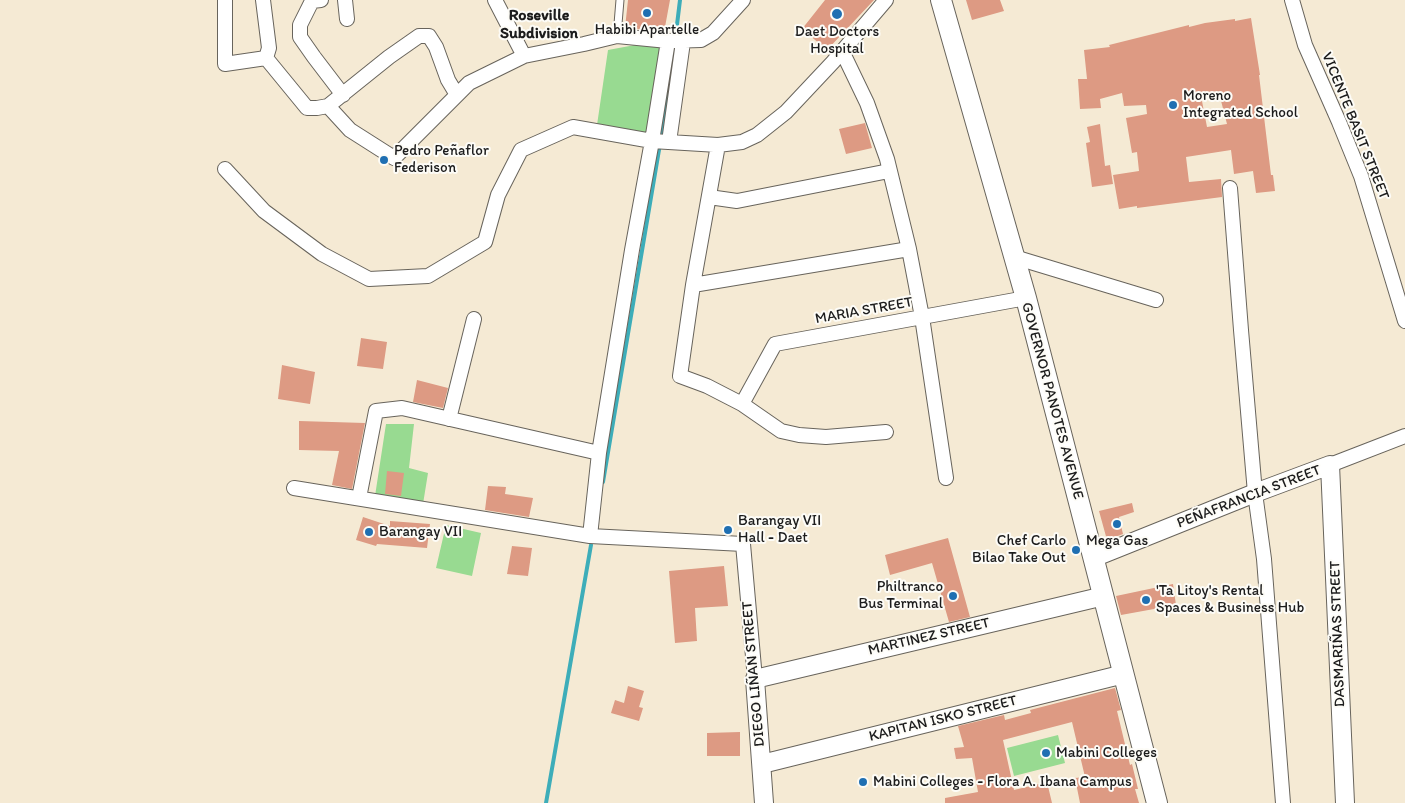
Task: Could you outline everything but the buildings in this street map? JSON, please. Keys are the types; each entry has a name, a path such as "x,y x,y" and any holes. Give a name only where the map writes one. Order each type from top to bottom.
{"main road":[{"name":"GOVERNOR PANOTES AVENUE","path":"941,0 1026,298 1157,803"}],"street":[{"path":"225,0 225,64 266,58"},
{"path":"263,0 269,48 266,58"},
{"path":"321,0 312,1 300,24 300,37 342,94"},
{"path":"345,0 348,19"},
{"path":"495,0 524,56"},
{"path":"328,106 350,130 394,158 469,83 524,56 617,36 683,42 701,40 713,33 743,0"},
{"path":"225,169 264,211 322,254 369,279 428,276 485,242 498,195 521,150 573,127 652,141 718,146 742,142 764,130 791,106 886,0"},
{"name":"VICENTE BASIT STREET","path":"1292,0 1305,45 1361,176 1405,321"},
{"path":"266,58 307,108 317,108 328,106 389,57 419,36 428,36 436,47 448,80 457,94"},
{"path":"294,488 590,536 599,453 668,41"},
{"path":"669,142 683,42"},
{"path":"842,51 867,103 889,170 909,249 922,317 946,478"},
{"path":"718,146 693,285 680,376 707,386 742,404 781,431 798,435 826,437 886,432"},
{"path":"709,197 737,201 889,170"},
{"path":"1230,188 1255,493 1264,559 1283,803"},
{"path":"693,285 909,249"},
{"path":"1014,257 1156,300"},
{"name":"MARIA STREET","path":"742,404 775,344 1026,298"},
{"path":"449,419 474,319"},
{"path":"359,498 376,411 402,408 599,453"},
{"name":"PEÑAFRANCIA STREET","path":"1093,558 1255,493 1405,436"},
{"name":"DASMARIÑAS STREET","path":"1330,465 1345,803"},
{"name":"DIEGO LIÑAN STREET","path":"590,536 743,544 764,803"},
{"name":"MARTINEZ STREET","path":"755,679 1104,596"},
{"name":"KAPITAN ISKO STREET","path":"762,764 1124,674"}],"lane":[{"path":"617,36 620,0"}],"green space":[{"path":"635,45 661,46 649,133 597,125 608,50"},
{"path":"386,424 414,424 409,468 428,473 423,504 375,496"},
{"path":"446,525 481,533 472,576 436,568"},
{"path":"1058,735 1065,763 1014,776 1007,748"}],"waterway":[{"path":"676,33 680,0"},
{"path":"662,133 671,64"},
{"path":"603,482 660,144"},
{"path":"546,803 591,545"}],"place":[{"name":"Habibi Apartelle","path":"647,13"},
{"name":"Daet Doctors Hospital","path":"837,14"},
{"name":"Moreno Integrated School","path":"1173,105"},
{"name":"Pedro Peñaflor Federison","path":"384,160"},
{"name":"Mega Gas","path":"1117,524"},
{"name":"Barangay VII Hall - Daet","path":"728,530"},
{"name":"Barangay VII","path":"369,532"},
{"name":"Chef Carlo Bilao Take Out","path":"1076,550"},
{"name":"Philtranco Bus Terminal","path":"953,596"},
{"name":"'Ta Litoy's Rental Spaces & Business Hub","path":"1146,600"},
{"name":"Mabini Colleges","path":"1046,753"},
{"name":"Mabini Colleges - Flora A. Ibana Campus","path":"863,782"}],"district":[{"name":"Roseville Subdivision","path":"539,25"}]}
